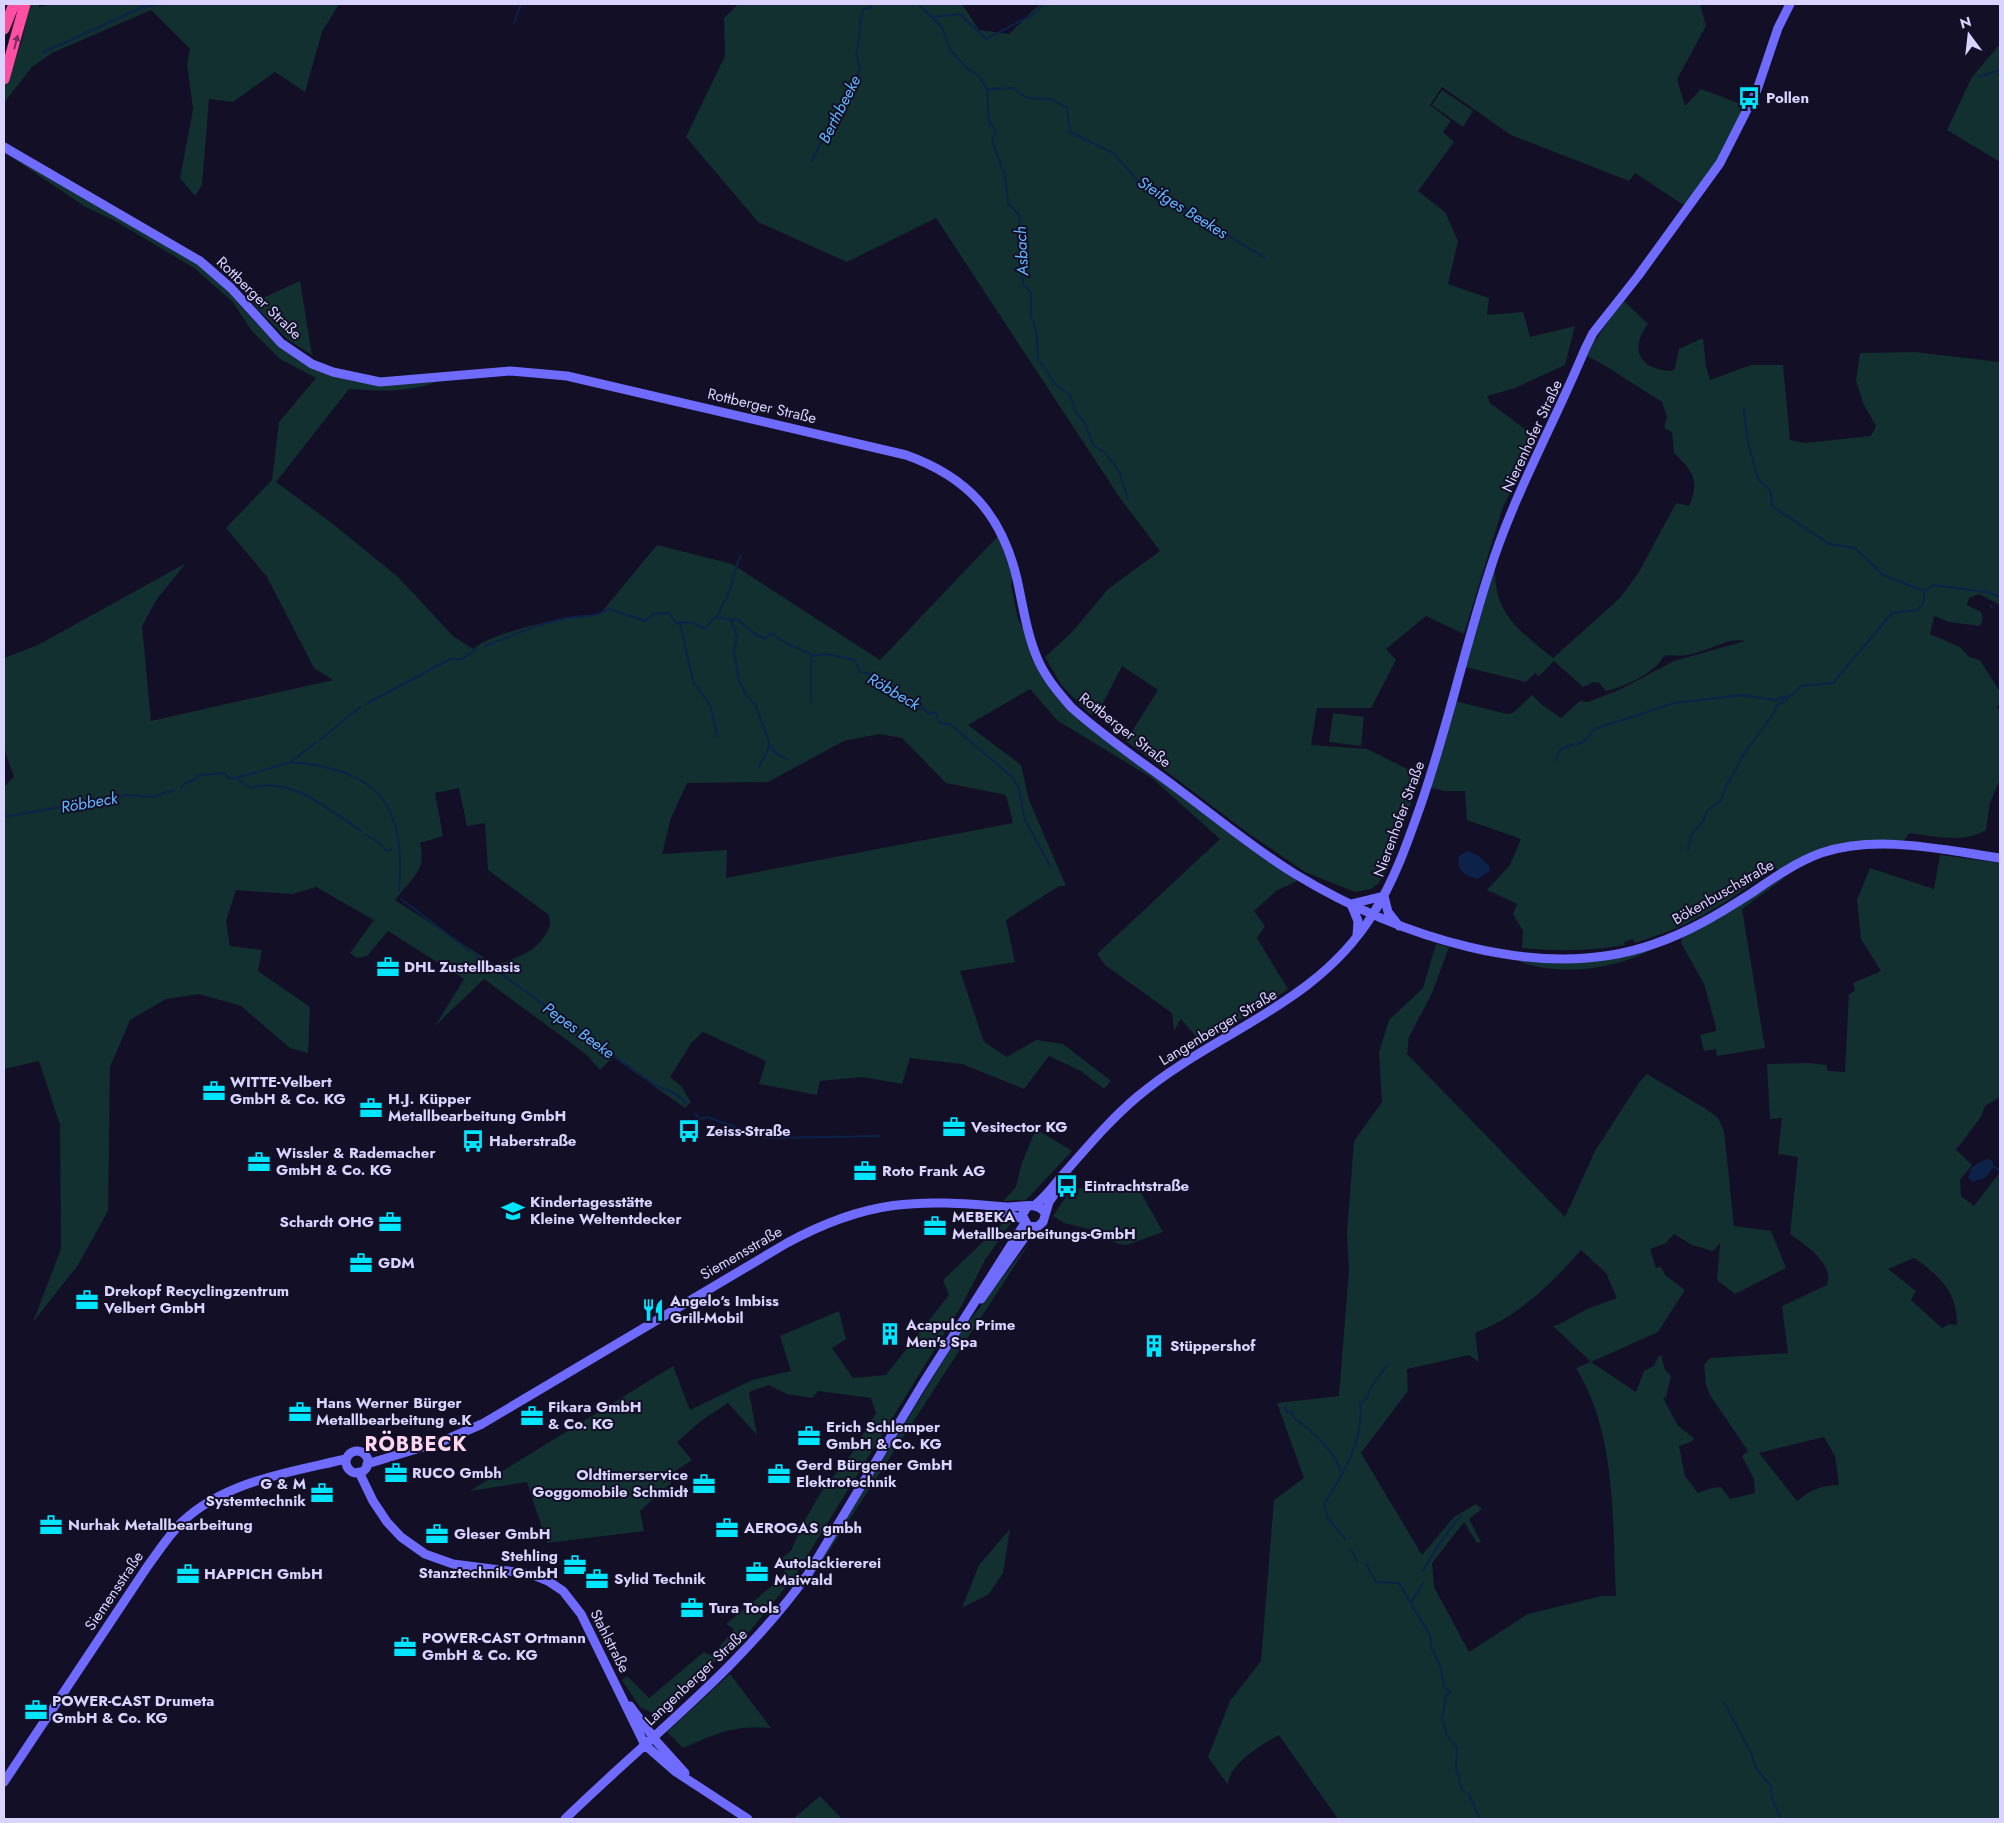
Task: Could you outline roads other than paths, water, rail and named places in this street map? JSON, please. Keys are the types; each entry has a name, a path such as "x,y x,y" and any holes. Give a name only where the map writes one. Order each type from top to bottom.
{"highway":[{"path":"4,29 14,4"},
{"path":"4,79 25,4"}],"main road":[{"name":"Nierenhofer Straße","path":"1372,916 1384,896 1410,838 1430,779 1498,548 1585,349 1593,334 1638,276 1720,163 1757,90 1778,28 1790,4"},
{"name":"Rottberger Straße","path":"4,147 200,261 231,288 281,344 312,364 333,372 380,382 511,371 567,376 897,452 927,462 956,479 981,502 999,529 1012,561 1026,624 1038,660 1055,688 1071,707 1266,855 1294,873 1372,916"},
{"name":"Bökenbuschstraße","path":"1372,916 1448,941 1516,955 1556,958 1602,956 1651,945 1684,932 1712,918 1776,877 1807,860 1847,846 1870,844 1906,846 2000,858"},
{"path":"1357,937 1358,921 1351,904 1384,896 1388,912 1399,926"},
{"name":"Langenberger Straße","path":"1031,1206 1044,1199 1111,1122 1156,1081 1198,1053 1250,1025 1299,994 1334,962 1357,937 1372,916"},
{"name":"Langenberger Straße","path":"1045,1213 1076,1160"},
{"name":"Siemensstraße","path":"4,1782 168,1538 182,1522 212,1501 239,1487 295,1472 347,1464 354,1451 364,1465 430,1445 469,1430 504,1412 692,1298 820,1226 855,1213 895,1204 941,1202 981,1206 1031,1206"},
{"name":"Siemensstraße","path":"981,1206 1027,1223"},
{"path":"1031,1206 1039,1206 1045,1213 1044,1222 1037,1227 1027,1223 1022,1214 1031,1206"},
{"name":"Langenberger Straße","path":"565,1819 742,1653 787,1602 808,1574 954,1335 1027,1223"},
{"path":"347,1464 364,1465"},
{"name":"Stahlstraße","path":"364,1465 373,1501 387,1522 408,1543 444,1562 531,1574 556,1585 570,1598 581,1614 644,1745"},
{"name":"Stahlstraße","path":"621,1694 680,1768 700,1786"},
{"path":"644,1745 676,1772 748,1819"}],"water":[{"path":"1468,851 1479,856 1489,866 1490,871 1478,879 1469,876 1460,869 1459,856"},
{"path":"1986,1159 1992,1160 1994,1167 1985,1178 1972,1182 1968,1178 1972,1167"}],"waterway":[{"path":"44,52 143,7 163,4"},
{"path":"514,23 521,4"},
{"name":"Berthbeeke","path":"812,161 835,114 854,86 860,67 856,54 860,22 864,9 871,7 871,4"},
{"name":"Asbach","path":"921,4 920,6 942,27 950,50 968,69 980,77 987,89 989,121 996,131 992,141 1005,176 1008,203 1019,215 1023,284 1031,293 1031,316 1037,333 1038,359 1056,385 1070,395 1076,412 1085,423 1093,445 1105,453 1119,471 1128,499"},
{"path":"933,17 960,14 986,39 1034,14 1043,4"},
{"path":"1979,77 2000,70"},
{"name":"Steifges Beekes","path":"988,89 1013,88 1027,98 1051,99 1067,108 1070,132 1113,153 1142,185 1152,184 1199,218 1265,258"},
{"path":"1744,409 1748,443 1758,479 1770,490 1773,507 1829,544 1855,548 1883,575 1924,591 1934,585 1992,593 2000,598"},
{"path":"715,617 718,615 728,594 741,555"},
{"path":"1555,760 1561,749 1585,741 1594,729 1674,703 1741,695 1775,700 1792,695 1801,686 1833,683 1892,613 1918,610 1924,601 1924,591"},
{"name":"Röbbeck","path":"485,646 540,625 563,619 597,614 608,609 645,621 654,614 669,613 676,623 692,623 705,629 714,618 739,620 759,636 766,639 770,634 775,635 782,641 813,656 827,654 855,660 860,672 870,674 898,691 903,700 908,700 920,709 924,708 928,714 934,712 937,714 938,720 943,724 950,724 1011,776 1019,788 1024,818 1050,866"},
{"path":"731,620 737,637 734,652 739,680 747,697 755,704 770,745 759,767"},
{"path":"680,623 693,681 710,705 718,738"},
{"name":"Röbbeck","path":"366,704 450,659 462,659 477,649"},
{"path":"811,654 811,702"},
{"path":"1688,849 1691,835 1702,823 1708,810 1721,801 1726,786 1741,758 1773,714 1777,705 1787,700 1788,697"},
{"name":"Röbbeck","path":"321,739 360,707"},
{"name":"Röbbeck","path":"181,788 185,783 194,780 199,775 225,773 228,778 236,778 291,762 316,742"},
{"path":"770,746 776,753 787,759"},
{"path":"291,762 321,766 346,773 365,783 380,796 391,813 397,834 400,860 399,890"},
{"name":"Pepes Beeke","path":"236,778 251,788 266,785 295,790 323,805 361,831"},
{"name":"Röbbeck","path":"4,817 127,795 153,797 174,790"},
{"name":"Pepes Beeke","path":"365,834 378,842 387,851 392,849"},
{"name":"Pepes Beeke","path":"401,899 470,951"},
{"name":"Pepes Beeke","path":"474,954 653,1084 677,1095 686,1103"},
{"name":"Pepes Beeke","path":"695,1114 700,1119 707,1117 766,1138 880,1136"},
{"path":"1994,1167 2000,1170"},
{"path":"1345,1539 1327,1517 1324,1504 1345,1469 1356,1444 1361,1417 1360,1404 1367,1398 1371,1387 1388,1364"},
{"path":"1285,1407 1287,1412 1292,1412 1294,1418 1316,1436 1330,1451 1342,1475"},
{"path":"1423,1571 1441,1542 1461,1516"},
{"path":"1351,1550 1358,1562"},
{"path":"1366,1564 1376,1582 1399,1583 1430,1635 1431,1647 1440,1665 1444,1687 1451,1692 1446,1696 1442,1719 1447,1735 1457,1748 1456,1768 1462,1790 1469,1794 1480,1819"},
{"path":"1411,1602 1423,1583"},
{"path":"1724,1702 1752,1755 1756,1768 1771,1786 1771,1796 1781,1819"}],"place":[{"name":"Pollen","path":"1749,98"},
{"name":"DHL Zustellbasis","path":"388,967"},
{"name":"WITTE-Velbert GmbH & Co. KG","path":"214,1091"},
{"name":"H.J. Küpper Metallbearbeitung GmbH","path":"371,1108"},
{"name":"Vesitector KG","path":"954,1127"},
{"name":"Zeiss-Straße","path":"689,1131"},
{"name":"Haberstraße","path":"473,1141"},
{"name":"Wissler & Rademacher GmbH & Co. KG","path":"259,1162"},
{"name":"Roto Frank AG","path":"865,1171"},
{"name":"Eintrachtstraße","path":"1067,1186"},
{"name":"Kindertagesstätte Kleine Weltentdecker","path":"513,1211"},
{"name":"Schardt OHG","path":"390,1222"},
{"name":"MEBEKA Metallbearbeitungs-GmbH","path":"935,1226"},
{"name":"GDM","path":"361,1263"},
{"name":"Drekopf Recyclingzentrum Velbert GmbH","path":"87,1300"},
{"name":"Angelo‘s Imbiss Grill-Mobil","path":"653,1310"},
{"name":"Acapulco Prime Men's Spa","path":"890,1334"},
{"name":"Stüppershof","path":"1154,1346"},
{"name":"Hans Werner Bürger Metallbearbeitung e.K","path":"300,1412"},
{"name":"Fikara GmbH & Co. KG","path":"532,1416"},
{"name":"Erich Schlemper GmbH & Co. KG","path":"809,1436"},
{"name":"RUCO Gmbh","path":"396,1473"},
{"name":"Gerd Bürgener GmbH Elektrotechnik","path":"779,1474"},
{"name":"Oldtimerservice Goggomobile Schmidt","path":"704,1484"},
{"name":"G & M Systemtechnik","path":"322,1493"},
{"name":"Nurhak Metallbearbeitung","path":"51,1525"},
{"name":"AEROGAS gmbh","path":"727,1528"},
{"name":"Gleser GmbH","path":"437,1534"},
{"name":"Stehling Stanztechnik GmbH","path":"575,1565"},
{"name":"Autolackiererei Maiwald","path":"757,1572"},
{"name":"HAPPICH GmbH","path":"188,1574"},
{"name":"Sylid Technik","path":"597,1579"},
{"name":"Tura Tools","path":"692,1608"},
{"name":"POWER-CAST Ortmann GmbH & Co. KG","path":"405,1647"},
{"name":"POWER-CAST Drumeta GmbH & Co. KG","path":"36,1710"}],"district":[{"name":"RÖBBECK","path":"416,1444"}]}
